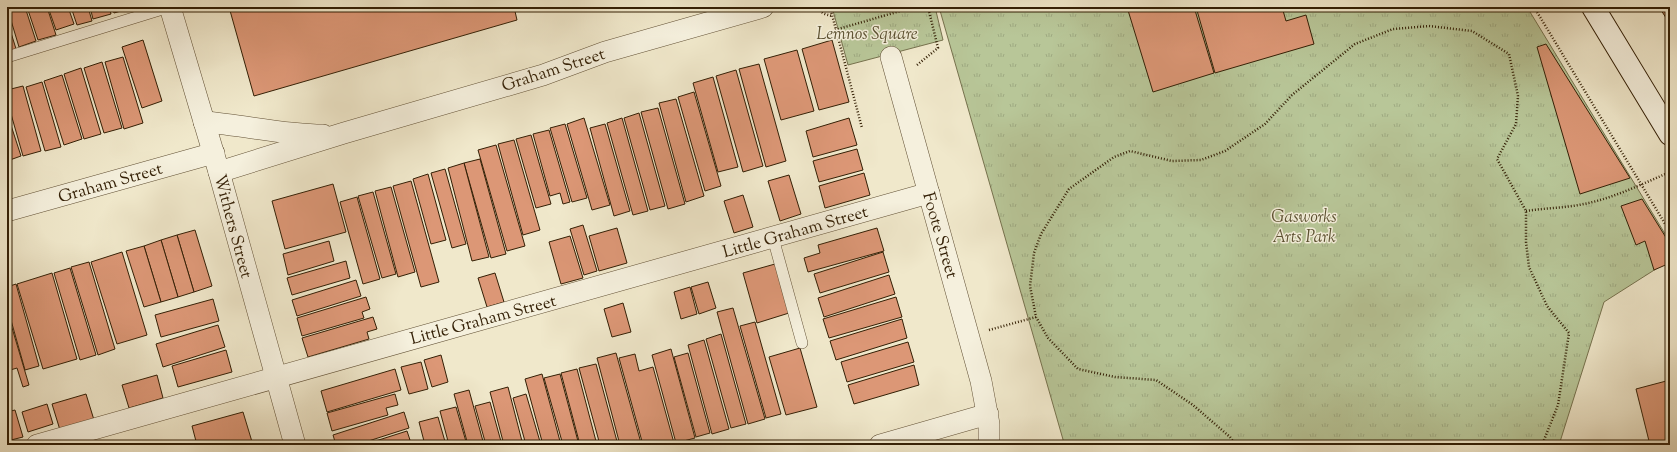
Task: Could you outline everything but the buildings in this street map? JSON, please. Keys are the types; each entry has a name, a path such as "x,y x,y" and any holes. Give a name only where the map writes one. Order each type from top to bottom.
{"street":[{"name":"Withers Street","path":"170,7 214,153 295,445"},
{"name":"Graham Street","path":"219,172 344,133 543,75 615,49 763,7"},
{"path":"1593,7 1670,134"},
{"name":"Foote Street","path":"891,57 970,335 988,414 989,445"},
{"name":"Graham Street","path":"204,122 233,124 259,129 305,134 326,135 344,133"},
{"name":"Graham Street","path":"7,211 214,153"},
{"name":"Little Graham Street","path":"37,445 275,376 773,238 929,193"},
{"path":"880,445 988,414"}],"lane":[{"path":"7,57 170,7"},
{"path":"773,238 802,343"}],"path":[{"path":"819,7 821,12 832,16"},
{"path":"830,7 862,128"},
{"path":"835,30 914,7"},
{"path":"898,80 938,48 928,7"},
{"path":"1534,7 1670,232"},
{"path":"1236,445 1230,437 1193,405 1156,380 1115,377 1078,369 1048,338 1036,317 1030,286 1034,253 1041,234 1069,189 1114,157 1130,151 1172,161 1201,160 1225,151 1265,124 1292,95 1355,44 1393,29 1429,26 1472,31 1509,54 1518,96 1516,124 1497,159 1526,211 1526,242 1529,267 1548,306 1569,333 1558,405 1542,445"},
{"path":"1526,211 1583,204 1611,197 1670,172"},
{"path":"970,335 1036,317"}],"green space":[{"name":"Lemnos Square","path":"832,7 935,7 943,40 848,65"},
{"name":"Gasworks Arts Park","path":"939,7 1527,7 1670,242 1670,260 1604,302 1559,445 1066,445 1064,443"}]}
